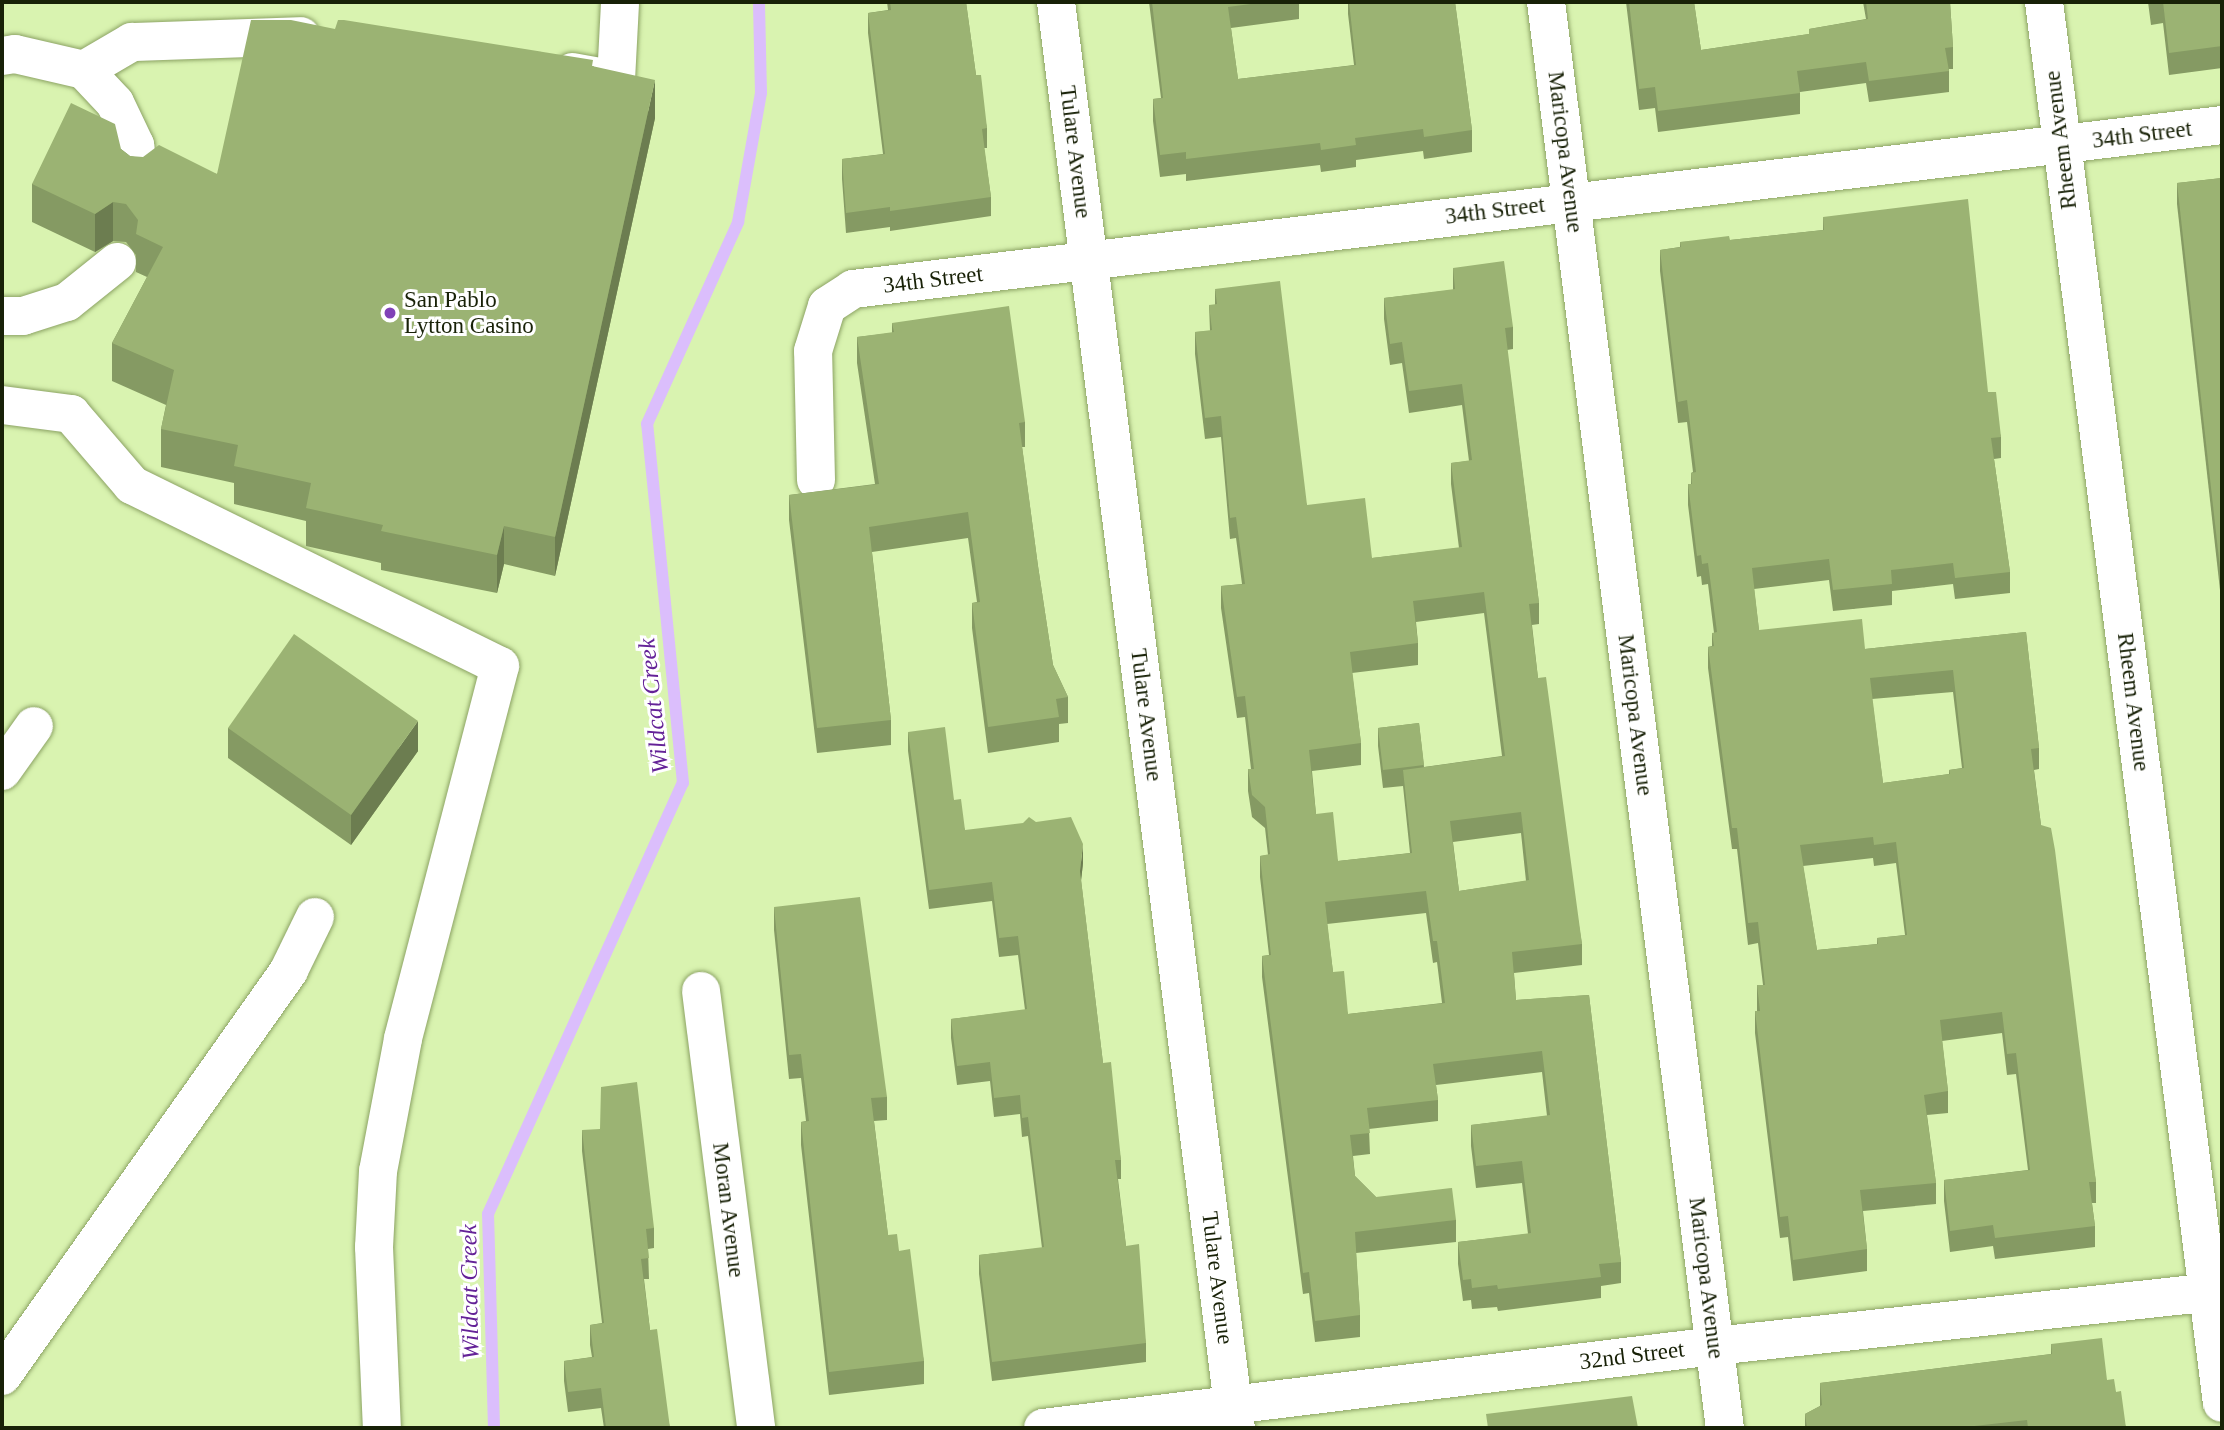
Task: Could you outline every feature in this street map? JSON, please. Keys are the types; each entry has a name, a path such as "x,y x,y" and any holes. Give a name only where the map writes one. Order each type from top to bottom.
{"street":[{"name":"Tulare Avenue","path":"1056,2 1235,1417"},
{"name":"Maricopa Avenue","path":"1546,2 1725,1428"},
{"name":"Rheem Avenue","path":"2044,2 2215,1291 2222,1403"},
{"path":"535,66 616,80 620,4"},
{"path":"83,70 132,42 202,36 333,36"},
{"path":"2,56 15,54 83,70 116,103 135,145 139,174"},
{"name":"34th Street","path":"816,480 813,351 827,306 853,289 2222,125"},
{"path":"2,316 23,316 67,302 117,262"},
{"path":"2,405 71,414 132,485 500,666 403,1039 378,1171 374,1247 382,1428"},
{"path":"2,771 34,726"},
{"path":"2,1376 289,970 315,917"},
{"name":"Moran Avenue","path":"701,991 756,1428"},
{"name":"32nd Street","path":"1044,1428 1235,1417 1715,1346 2215,1291"}],"building":[{"path":"890,2 966,2 976,75 981,75 987,128 982,129 991,197 890,211 890,207 846,213 842,159 885,154 868,13 891,10"},
{"path":"1152,2 1266,2 1228,7 1238,79 1356,65 1349,2 1455,2 1472,130 1424,137 1423,129 1355,138 1356,145 1321,150 1320,143 1186,159 1186,152 1160,155 1153,99 1163,98"},
{"path":"1629,2 1694,2 1701,50 1809,34 1809,29 1868,19 1866,2 1950,2 1953,47 1945,48 1949,71 1869,81 1866,62 1797,71 1800,93 1658,111 1655,87 1639,89"},
{"path":"2163,2 2222,2 2222,46 2169,53"},
{"name":"San Pablo Lytton Casino","path":"251,20 291,20 335,29 338,20 344,20 593,60 592,66 655,80 555,537 504,526 497,555 381,531 383,525 306,508 311,483 234,466 238,445 161,429 174,370 112,343 163,247 136,234 138,220 126,204 113,202 95,214 32,184 71,103 115,124 121,149 130,156 143,157 159,145 217,174"},
{"path":"2222,178 2222,586 2177,183"},
{"path":"1968,199 1988,392 1996,392 2001,437 1991,438 2010,572 1955,578 1953,563 1891,570 1892,584 1833,590 1829,559 1752,568 1759,630 1862,619 1865,649 2026,632 2039,748 2031,749 2041,825 2051,828 2055,850 2096,1182 2089,1182 2095,1226 1995,1238 1993,1225 1950,1231 1944,1180 2030,1170 2016,1053 2007,1054 2002,1012 1940,1020 1948,1091 1924,1095 1936,1183 1860,1190 1867,1249 1793,1260 1788,1216 1780,1217 1755,1011 1760,1011 1757,985 1765,985 1758,922 1748,923 1737,828 1732,828 1708,647 1714,646 1712,633 1717,632 1708,563 1702,564 1701,555 1697,556 1688,484 1692,484 1691,473 1696,472 1687,400 1678,402 1660,250 1681,247 1680,242 1729,236 1730,240 1824,230 1823,217","holes":["1953,670 1964,768 1949,770 1950,774 1883,783 1870,678","1873,837 1874,845 1896,842 1907,935 1877,938 1878,944 1817,950 1800,845"]},
{"path":"1504,261 1513,327 1505,328 1539,603 1529,604 1538,678 1546,677 1582,944 1512,952 1516,1000 1589,995 1621,1262 1599,1264 1601,1277 1498,1289 1497,1285 1472,1288 1471,1279 1463,1280 1458,1242 1531,1233 1522,1161 1476,1166 1471,1125 1550,1115 1542,1051 1433,1064 1438,1100 1367,1108 1370,1133 1350,1135 1355,1176 1376,1197 1452,1188 1456,1220 1355,1232 1360,1315 1315,1321 1309,1272 1303,1273 1262,956 1271,955 1260,856 1270,854 1265,807 1252,795 1248,769 1254,769 1245,696 1237,697 1221,586 1245,584 1236,517 1230,518 1221,416 1205,418 1195,332 1212,330 1209,305 1217,304 1215,289 1280,281 1307,505 1365,498 1372,558 1462,547 1451,463 1472,460 1462,384 1409,391 1402,342 1390,344 1384,298 1455,289 1453,268","holes":["1484,592 1505,756 1403,770 1412,853 1338,861 1333,812 1316,814 1309,750 1361,743 1350,652 1418,643 1413,601","1521,812 1529,880 1459,891 1450,821","1426,891 1433,941 1437,941 1445,1003 1348,1014 1344,971 1333,972 1325,902"]},
{"path":"1009,306 1025,422 1019,423 1038,566 1053,665 1068,697 1056,699 1059,717 988,727 972,603 980,602 968,512 869,527 891,720 817,728 789,495 879,484 857,337 894,332 892,323"},
{"path":"294,634 418,721 351,815 228,728"},
{"path":"1419,723 1424,765 1383,770 1378,728"},
{"path":"945,727 954,800 961,799 965,830 1023,823 1029,817 1036,822 1071,817 1083,844 1080,871 1103,1063 1111,1062 1121,1160 1115,1160 1126,1246 1139,1244 1146,1343 992,1362 979,1255 1044,1247 1028,1117 1022,1118 1020,1095 994,1098 990,1062 957,1066 951,1019 1027,1009 1018,936 999,938 992,882 929,890 908,732"},
{"path":"860,897 887,1097 871,1098 888,1235 897,1234 899,1251 910,1249 924,1361 829,1372 801,1122 809,1121 801,1054 789,1055 774,907"},
{"path":"637,1082 654,1228 646,1229 649,1258 641,1259 650,1330 657,1329 670,1428 606,1428 601,1388 568,1392 564,1361 594,1357 590,1325 604,1323 582,1130 600,1129 601,1087"},
{"path":"2102,1338 2107,1380 2114,1379 2116,1392 2121,1391 2126,1428 2028,1428 2027,1420 1957,1428 1807,1428 1805,1414 1822,1405 1820,1383 2052,1354 2051,1344"},
{"path":"1632,1396 1638,1428 1488,1428 1486,1414"}],"waterway":[{"name":"Wildcat Creek","path":"494,1428 488,1214 683,783 647,424 738,222 761,93 759,2"}],"place":[{"name":"San Pablo Lytton Casino","path":"390,313"}]}
